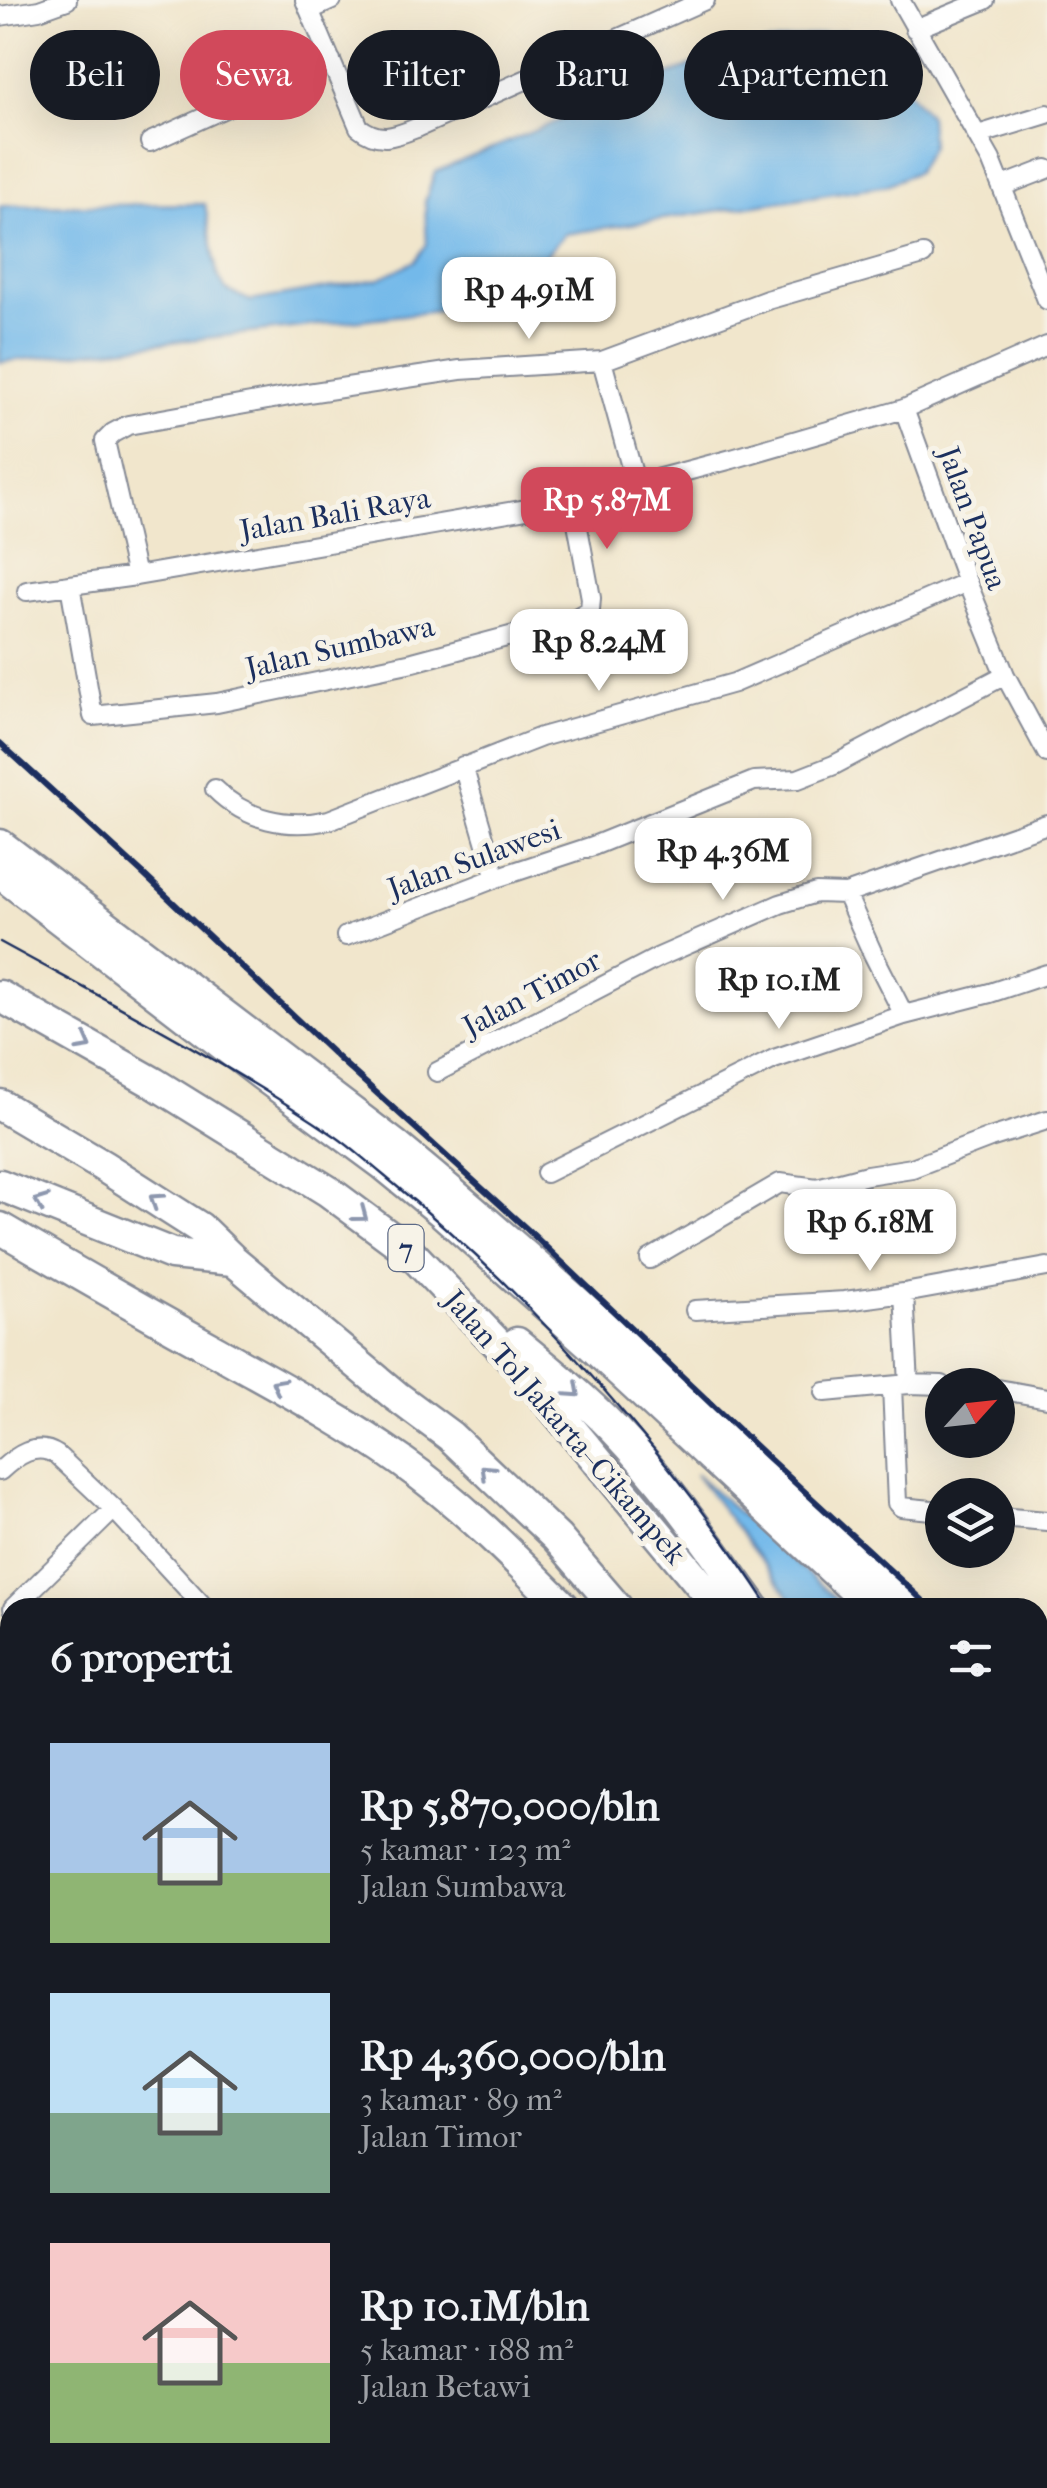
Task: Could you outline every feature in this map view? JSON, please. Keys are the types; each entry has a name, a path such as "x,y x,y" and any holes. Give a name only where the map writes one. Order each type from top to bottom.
{"highway":[{"path":"0,846 457,1196 604,1326 896,1598"},
{"path":"0,873 442,1212 863,1598"},
{"name":"Jalan Tol Jakarta–Cikampek","path":"0,996 154,1083 328,1190 409,1251 516,1363 712,1598"},
{"path":"0,1106 200,1228 396,1396 450,1436 558,1538 609,1598"},
{"path":"0,1185 172,1254 233,1260"},
{"path":"0,1228 362,1434 465,1512 555,1598"},
{"path":"419,1261 576,1392 618,1433 663,1484 747,1598"}],"street":[{"path":"0,16 40,10 67,0"},
{"path":"332,0 307,5 359,127 375,137 389,138 678,5 705,0"},
{"path":"900,0 978,136 1047,300"},
{"path":"915,29 984,0"},
{"path":"150,142 330,60"},
{"path":"978,136 1047,114"},
{"path":"1002,186 1047,169"},
{"path":"136,576 104,441 128,425 460,370 602,361 767,300 923,255"},
{"name":"Jalan Bali Raya","path":"27,591 573,501 904,409 1047,346"},
{"path":"602,361 636,484"},
{"name":"Jalan Papua","path":"904,409 1004,674 1047,753"},
{"name":"Jalan Sumbawa","path":"70,585 93,716 217,703 412,662 574,619 590,610 573,501"},
{"path":"215,789 229,803 276,822 306,825 330,820 541,737 734,683 967,582"},
{"name":"Jalan Sulawesi","path":"346,936 496,878 593,846 754,781 798,779 816,772 1004,674"},
{"path":"463,766 496,878"},
{"name":"Jalan Timor","path":"437,1072 660,957 780,904 816,892 846,894 1047,824"},
{"path":"846,894 904,1014"},
{"path":"546,1173 774,1058 904,1014 990,994 1047,974"},
{"path":"650,1258 780,1183 817,1188 912,1168 1047,1120"},
{"path":"695,1310 793,1306 904,1293 1047,1267"},
{"path":"904,1293 897,1503 925,1509"},
{"path":"825,1392 925,1385"},
{"path":"1015,1391 1047,1398"},
{"path":"0,1471 28,1451 49,1450 114,1509 197,1598"},
{"path":"22,1598 114,1509"},
{"path":"1015,1518 1047,1521"}],"water":[{"path":"684,69 684,120 923,120 923,109 929,116 931,146 916,172 887,185 565,234 543,258 535,289 523,301 0,362 0,206 205,204 217,274 226,290 251,301 378,279 415,261 427,244 425,202 435,172 561,120 664,120 664,77"},
{"path":"695,1474 835,1598 790,1598"}],"tram line":[{"path":"0,942 295,1109 347,1145 418,1204 522,1301 589,1373 684,1487 763,1598"}],"railway":[{"path":"0,743 920,1598"}]}
